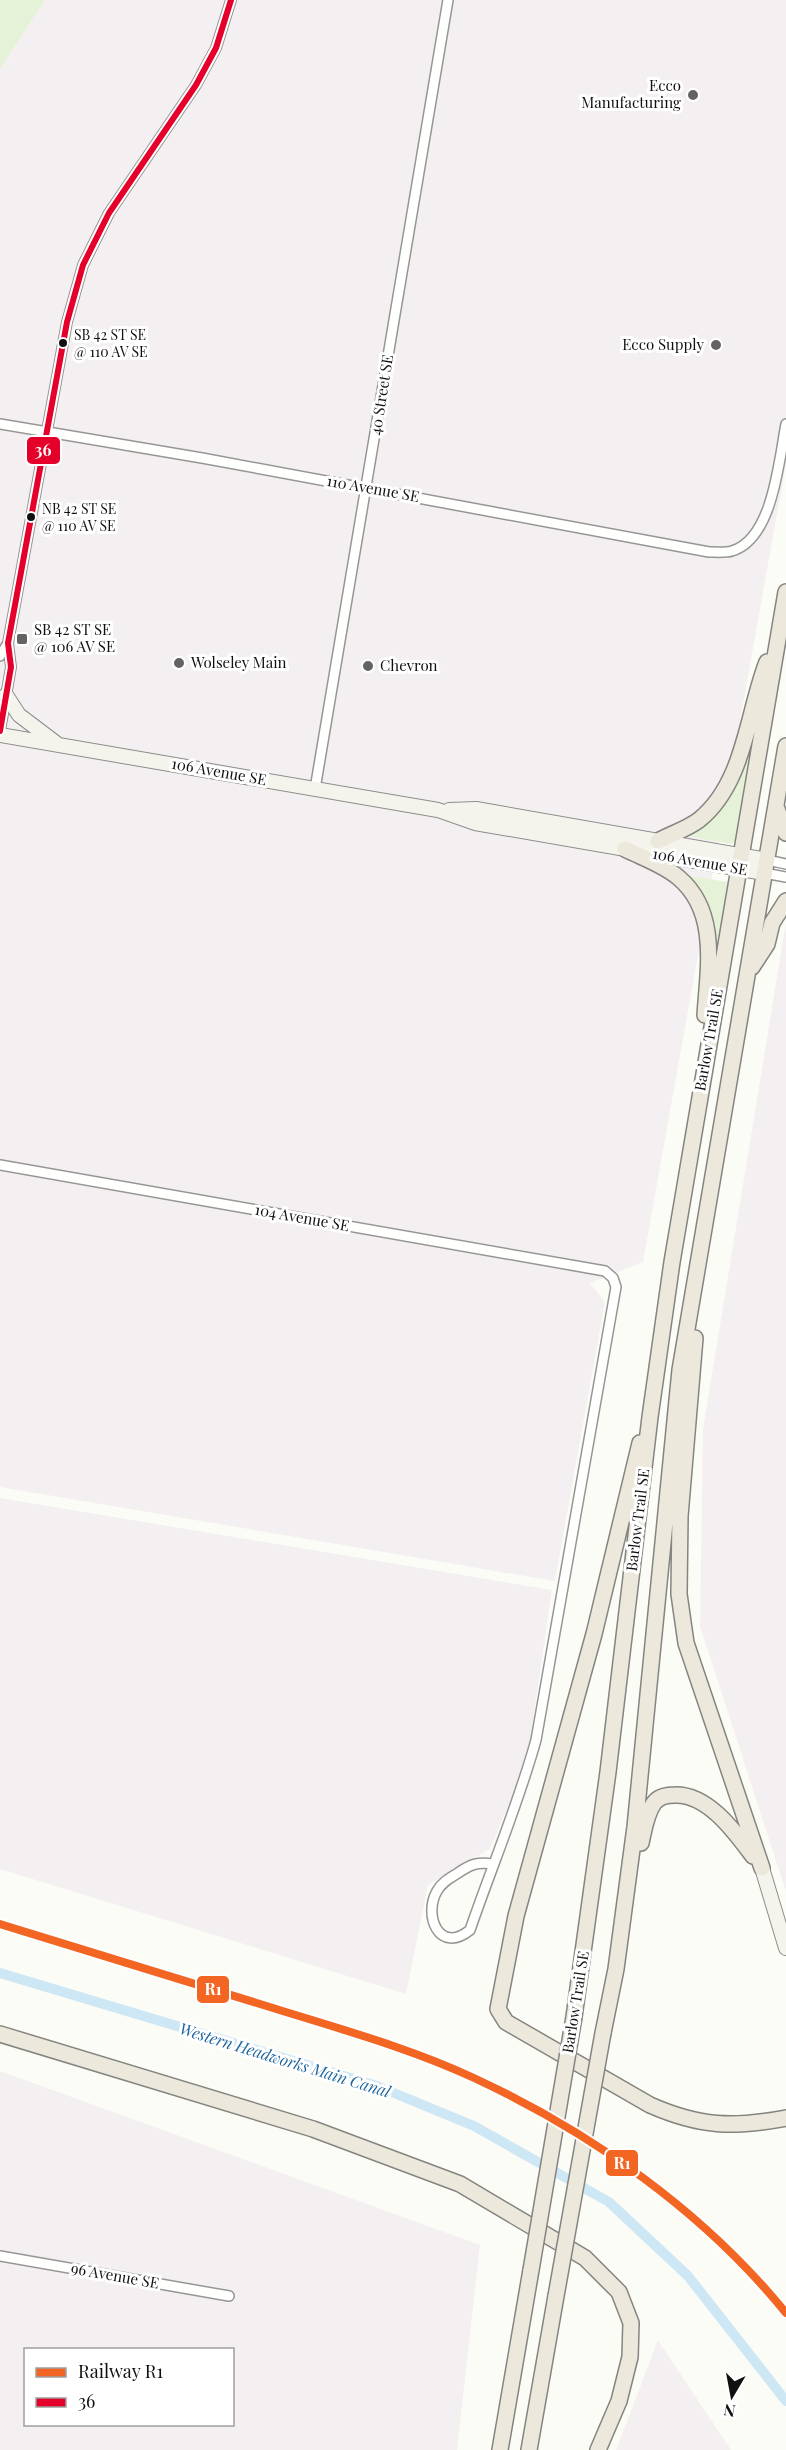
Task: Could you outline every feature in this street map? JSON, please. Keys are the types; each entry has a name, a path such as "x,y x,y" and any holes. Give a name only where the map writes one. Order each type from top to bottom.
{"main road":[{"name":"Barlow Trail SE","path":"500,2450 574,2017 610,1760 650,1417 672,1263 786,592"},
{"path":"658,841 698,820 718,801 733,773 757,687 779,631"},
{"name":"Barlow Trail SE","path":"529,2450 622,1926 649,1693 680,1370 786,746"},
{"path":"776,806 786,833"},
{"path":"625,849 678,876 690,889 703,912 709,947 700,1092"},
{"path":"747,975 767,944 772,922 786,901"},
{"path":"701,1245 701,1275 680,1516 679,1594 686,1642 762,1868"},
{"path":"650,1417 637,1450 594,1634 516,1916 498,2009 506,2022 650,2105 675,2116 707,2124 749,2125 786,2118"},
{"path":"622,1926 631,1908 647,1818 655,1802 665,1795 680,1795 697,1800 713,1811 737,1834 762,1868"},
{"path":"0,2034 313,2129 460,2184 585,2258 619,2292 631,2323 630,2357 619,2401 598,2450"}],"street":[{"path":"0,733 11,667 8,643 67,322 83,265 109,213 196,85 216,48 231,0"},
{"name":"40 Street SE","path":"315,789 448,0"},
{"name":"110 Avenue SE","path":"0,424 694,550 732,551 744,544 764,522 776,478 786,424"},
{"path":"0,656 8,643"},
{"path":"6,695 19,715 58,744"},
{"name":"106 Avenue SE","path":"0,733 438,810 475,823 625,849 740,862"},
{"name":"106 Avenue SE","path":"438,810 476,809 658,841 766,867 786,877"},
{"name":"106 Avenue SE","path":"766,867 786,864"},
{"name":"104 Avenue SE","path":"0,1165 605,1271 613,1278 616,1287 536,1740 520,1797 493,1864"},
{"path":"476,1862 493,1864 470,1930 461,1937 453,1939 444,1937 436,1930 432,1921 433,1900 437,1889 445,1881 476,1862"},
{"path":"762,1868 786,1948"},
{"name":"96 Avenue SE","path":"0,2256 229,2296"}],"shaded area":[{"path":"45,0 786,0 786,464 643,1262 590,1283 605,1302 555,1581 0,1487 0,69"},
{"path":"786,922 786,1892 700,1626 703,1429"},
{"path":"0,1498 552,1590 530,1740 514,1792 490,1849 428,1885 406,1994 0,1869"},
{"path":"0,2071 480,2245 457,2450 0,2450"},
{"path":"658,2340 731,2450 616,2450"}],"green space":[{"path":"0,0 45,0 0,69"},
{"path":"745,759 750,760 737,840 731,844 687,836 687,833"},
{"path":"684,875 728,882 731,885 721,947 716,947 714,926 708,908 698,891"}],"waterway":[{"name":"Western Headworks Main Canal","path":"0,1973 377,2086 474,2126 609,2202 688,2276 786,2401"}],"rail line":[{"name":"R1","path":"0,1924 349,2031 400,2048 474,2078 561,2124 643,2178 719,2241 786,2313"}],"transit line":[{"name":"36","path":"0,731 11,667 8,643 67,322 83,265 109,213 196,85 216,48 231,0"}],"place":[{"name":"Ecco Manufacturing","path":"693,95"},
{"name":"SB 42 ST SE @ 110 AV SE","path":"63,343"},
{"name":"Ecco Supply","path":"716,345"},
{"name":"NB 42 ST SE @ 110 AV SE","path":"31,517"},
{"name":"SB 42 ST SE @ 106 AV SE","path":"22,639"},
{"name":"Wolseley Main","path":"179,663"},
{"name":"Chevron","path":"368,666"}]}
